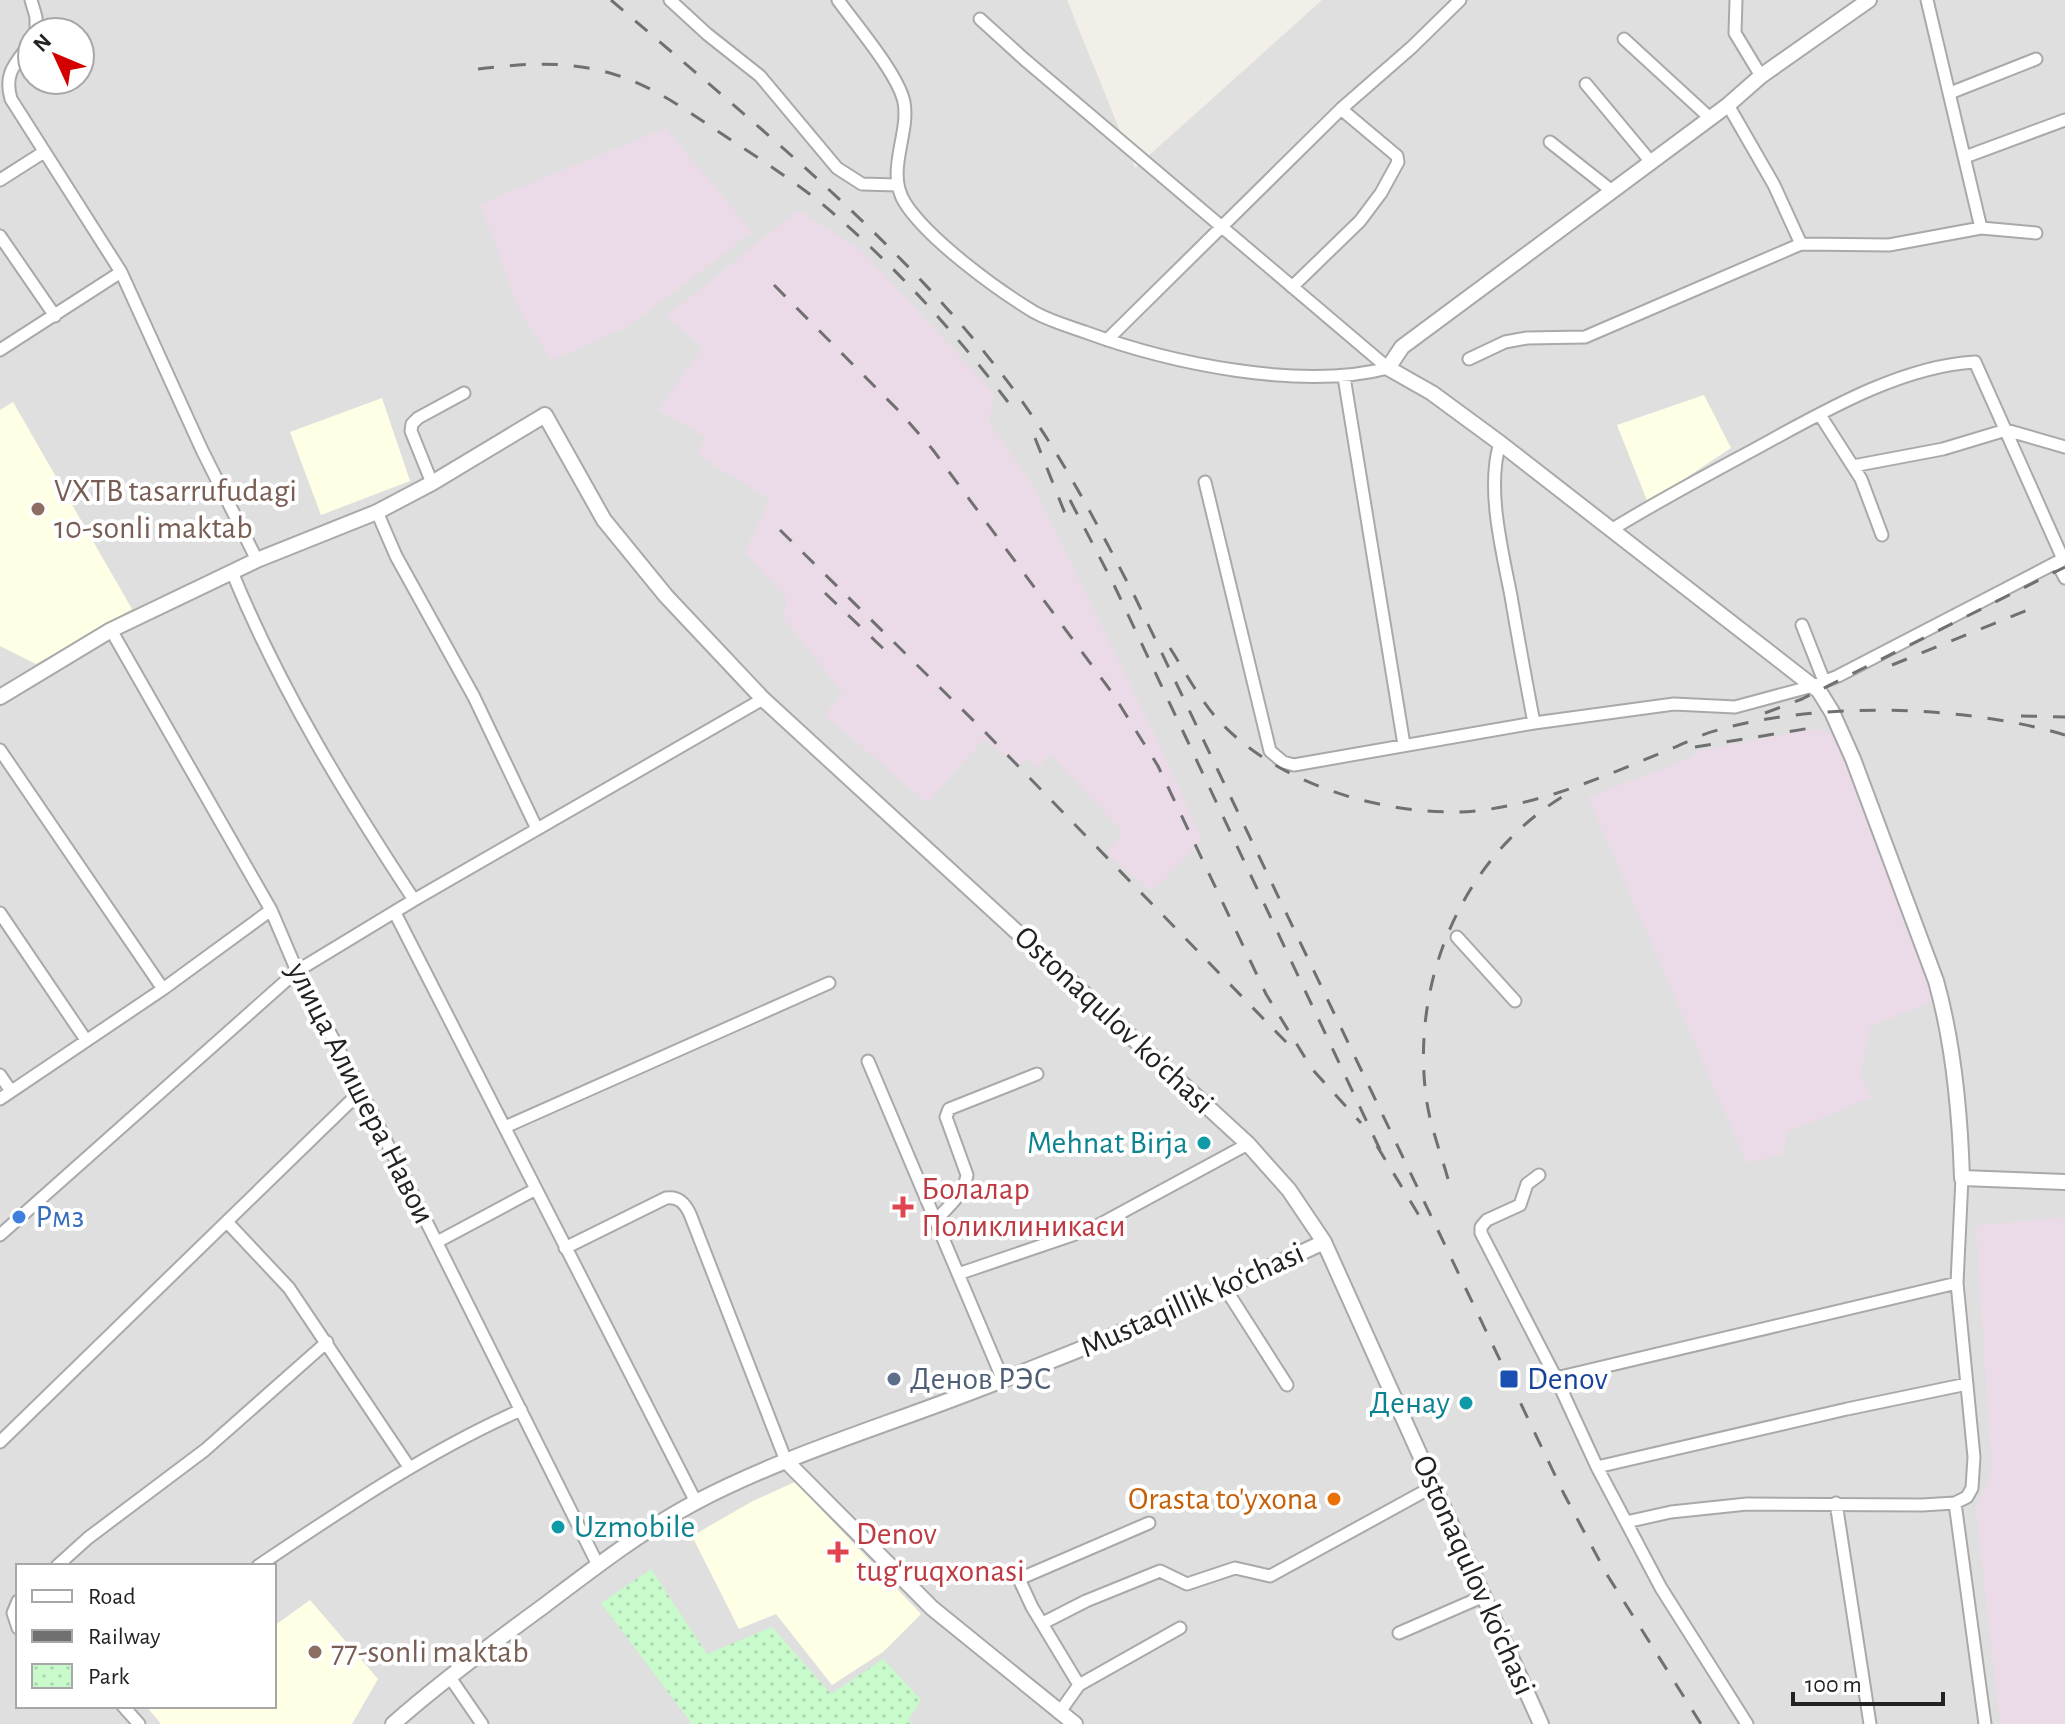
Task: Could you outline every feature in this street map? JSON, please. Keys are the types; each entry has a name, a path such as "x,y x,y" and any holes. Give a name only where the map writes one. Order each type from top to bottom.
{"street":[{"path":"670,0 760,76 837,168 862,184 897,185"},
{"path":"838,0 896,82 904,103 897,185 903,200 921,224 958,258 1034,312 1107,340 1189,364 1344,377 1388,368 1402,347 1728,105 1761,76 1869,0"},
{"path":"1107,340 1341,109 1460,0"},
{"path":"1736,0 1735,33 1761,76"},
{"path":"1927,0 1981,228"},
{"path":"980,19 1388,368 1432,393 1818,684"},
{"path":"1624,39 1710,118"},
{"path":"1950,93 2036,59"},
{"path":"16,63 3,84 121,272 202,450 257,560"},
{"path":"1586,84 1651,162"},
{"path":"1728,105 1774,185 1801,244"},
{"path":"1292,287 1360,221 1381,193 1398,162 1397,156 1341,109"},
{"path":"1965,157 2065,120"},
{"path":"1550,142 1612,191"},
{"path":"0,180 44,152"},
{"path":"1469,359 1505,342 1527,338 1585,337 1801,244 1889,245 1981,228 2036,233"},
{"path":"0,236 4,249 55,316"},
{"path":"0,350 121,272"},
{"path":"1611,530 1820,415 1914,372 1948,363 1975,362 2062,560 2065,578"},
{"path":"1344,377 1404,745"},
{"path":"0,697 111,630 257,560 377,512 432,483 411,431 412,424 464,393"},
{"name":"Ostonaqulov ko'chasi","path":"432,483 545,415 604,520 666,596 763,699 1248,1144 1289,1190 1324,1242 1541,1724"},
{"path":"1820,415 1861,479 1882,535"},
{"path":"1853,466 1943,449 2006,430 2065,447"},
{"path":"1500,443 1494,472 1502,548 1534,723"},
{"path":"1205,482 1270,751 1283,762 1294,765 1534,723 1674,704 1735,707 1818,684 2062,560"},
{"path":"377,512 396,556 474,697 537,829"},
{"path":"232,572 258,635 310,733 353,807 414,900"},
{"path":"1626,1522 1671,1512 1747,1504 1955,1503 1967,1497 1972,1488 1974,1457 1957,1283 1962,1178 1960,1116 1943,1005 1853,759 1818,684 1802,625"},
{"name":"улица Алишера Навои","path":"111,630 271,910 297,971 361,1091 597,1563"},
{"path":"0,1235 297,971 763,699"},
{"path":"0,750 163,989"},
{"path":"0,1099 163,989 271,910"},
{"path":"0,913 86,1040"},
{"path":"395,913 696,1502"},
{"path":"1457,937 1515,1001"},
{"path":"505,1127 829,983"},
{"path":"868,1061 1003,1380"},
{"path":"936,1220 955,1199 966,1180 947,1113 953,1106 1037,1074"},
{"path":"0,1075 11,1091"},
{"path":"0,1442 361,1091"},
{"path":"958,1274 1093,1228 1248,1144"},
{"path":"1539,1175 1527,1184 1520,1205 1487,1220 1481,1230 1597,1467 1661,1588 1747,1724"},
{"path":"1962,1178 2065,1182"},
{"path":"437,1242 536,1189"},
{"path":"565,1248 666,1198 674,1197 683,1202 786,1461 932,1608 1075,1724"},
{"path":"227,1222 289,1288 409,1467"},
{"name":"Mustaqillik ko‘chasi","path":"393,1724 449,1676 597,1563 696,1502 786,1461 1174,1312 1324,1242"},
{"path":"1556,1378 1957,1283"},
{"path":"1225,1288 1287,1385"},
{"path":"59,1564 88,1538 205,1450 327,1342"},
{"path":"1597,1467 1967,1384"},
{"path":"261,1564 409,1467 473,1431 521,1410"},
{"path":"1043,1623 1086,1601 1160,1571 1187,1584 1235,1568 1270,1576 1434,1486"},
{"path":"1836,1503 1870,1724"},
{"path":"1955,1503 1985,1724"},
{"path":"1079,1685 1019,1582 1020,1577 1149,1523"},
{"path":"1399,1633 1484,1596"},
{"path":"1059,1713 1079,1685 1180,1628"},
{"path":"449,1676 482,1724"},
{"path":"125,1708 139,1724"}],"shaded area":[{"path":"0,0 1067,0 1135,168 1322,0 2065,0 2065,1724 0,1724"},
{"path":"666,128 752,232 627,327 552,360 520,311 480,204"},
{"path":"798,210 861,250 994,393 989,422 1033,486 1152,729 1202,840 1152,892 1107,853 1123,832 1050,754 1038,768 1028,758 1018,765 984,739 927,803 825,715 843,693 783,617 787,599 745,552 770,499 697,455 706,437 658,410 703,347 666,317"},
{"path":"1704,395 1731,448 1648,503 1617,425"},
{"path":"382,398 410,481 321,515 290,432"},
{"name":"VXTB tasarrufudagi 10-sonli maktab","path":"13,402 132,609 36,664 0,646 0,410"},
{"path":"1819,728 1843,742 1938,998 1870,1027 1860,1075 1872,1097 1788,1132 1782,1154 1747,1163 1588,797 1691,758 1697,751"},
{"path":"2065,1217 2065,1724 2000,1724 1976,1508 1992,1471 1976,1226"},
{"path":"795,1482 921,1614 883,1652 832,1685 776,1614 739,1629 692,1536 751,1502"},
{"name":"77-sonli maktab","path":"310,1600 378,1679 352,1724 161,1724 148,1708 276,1708 276,1625"}],"green space":[{"path":"651,1569 707,1654 772,1627 831,1694 883,1659 921,1700 908,1720 912,1724 692,1724 601,1603"}],"railway":[{"path":"611,0 763,130 909,268 997,368 1054,450 1135,597 1564,1494 1606,1573 1701,1724"},
{"path":"478,69 538,64 583,67 632,81 678,105 797,185 847,225 920,298 1008,402"},
{"path":"774,285 899,411 933,450 1113,694 1158,766 1266,994 1312,1069 1361,1123"},
{"path":"1035,438 1070,526"},
{"path":"1070,500 1114,585 1383,1156"},
{"path":"780,530 986,733 1287,1043"},
{"path":"1765,713 1802,699 2065,567"},
{"path":"825,593 890,655"},
{"path":"1892,665 2040,605"},
{"path":"1170,648 1200,697 1221,723 1271,763 1331,791 1395,807 1427,811 1471,811 1531,800 1599,778 1712,732 1801,714 1892,710 1938,713 1983,717 2065,735"},
{"path":"2021,716 2065,717"},
{"path":"1695,747 1817,727"},
{"path":"1448,1179 1427,1103 1423,1059 1426,1015 1435,971 1450,930 1470,891 1495,855 1526,823 1562,797"},
{"path":"1377,1146 1423,1222"}],"place":[{"name":"VXTB tasarrufudagi 10-sonli maktab","path":"38,509"},
{"name":"Mehnat Birja","path":"1204,1143"},
{"name":"Болалар Поликлиникаси","path":"903,1207"},
{"name":"Рмз","path":"19,1217"},
{"name":"Денов РЭС","path":"894,1379"},
{"name":"Denov","path":"1509,1379"},
{"name":"Денау","path":"1466,1403"},
{"name":"Orasta to'yxona","path":"1334,1499"},
{"name":"Uzmobile","path":"558,1527"},
{"name":"Denov tug'ruqxonasi","path":"838,1552"},
{"name":"77-sonli maktab","path":"315,1652"}]}
